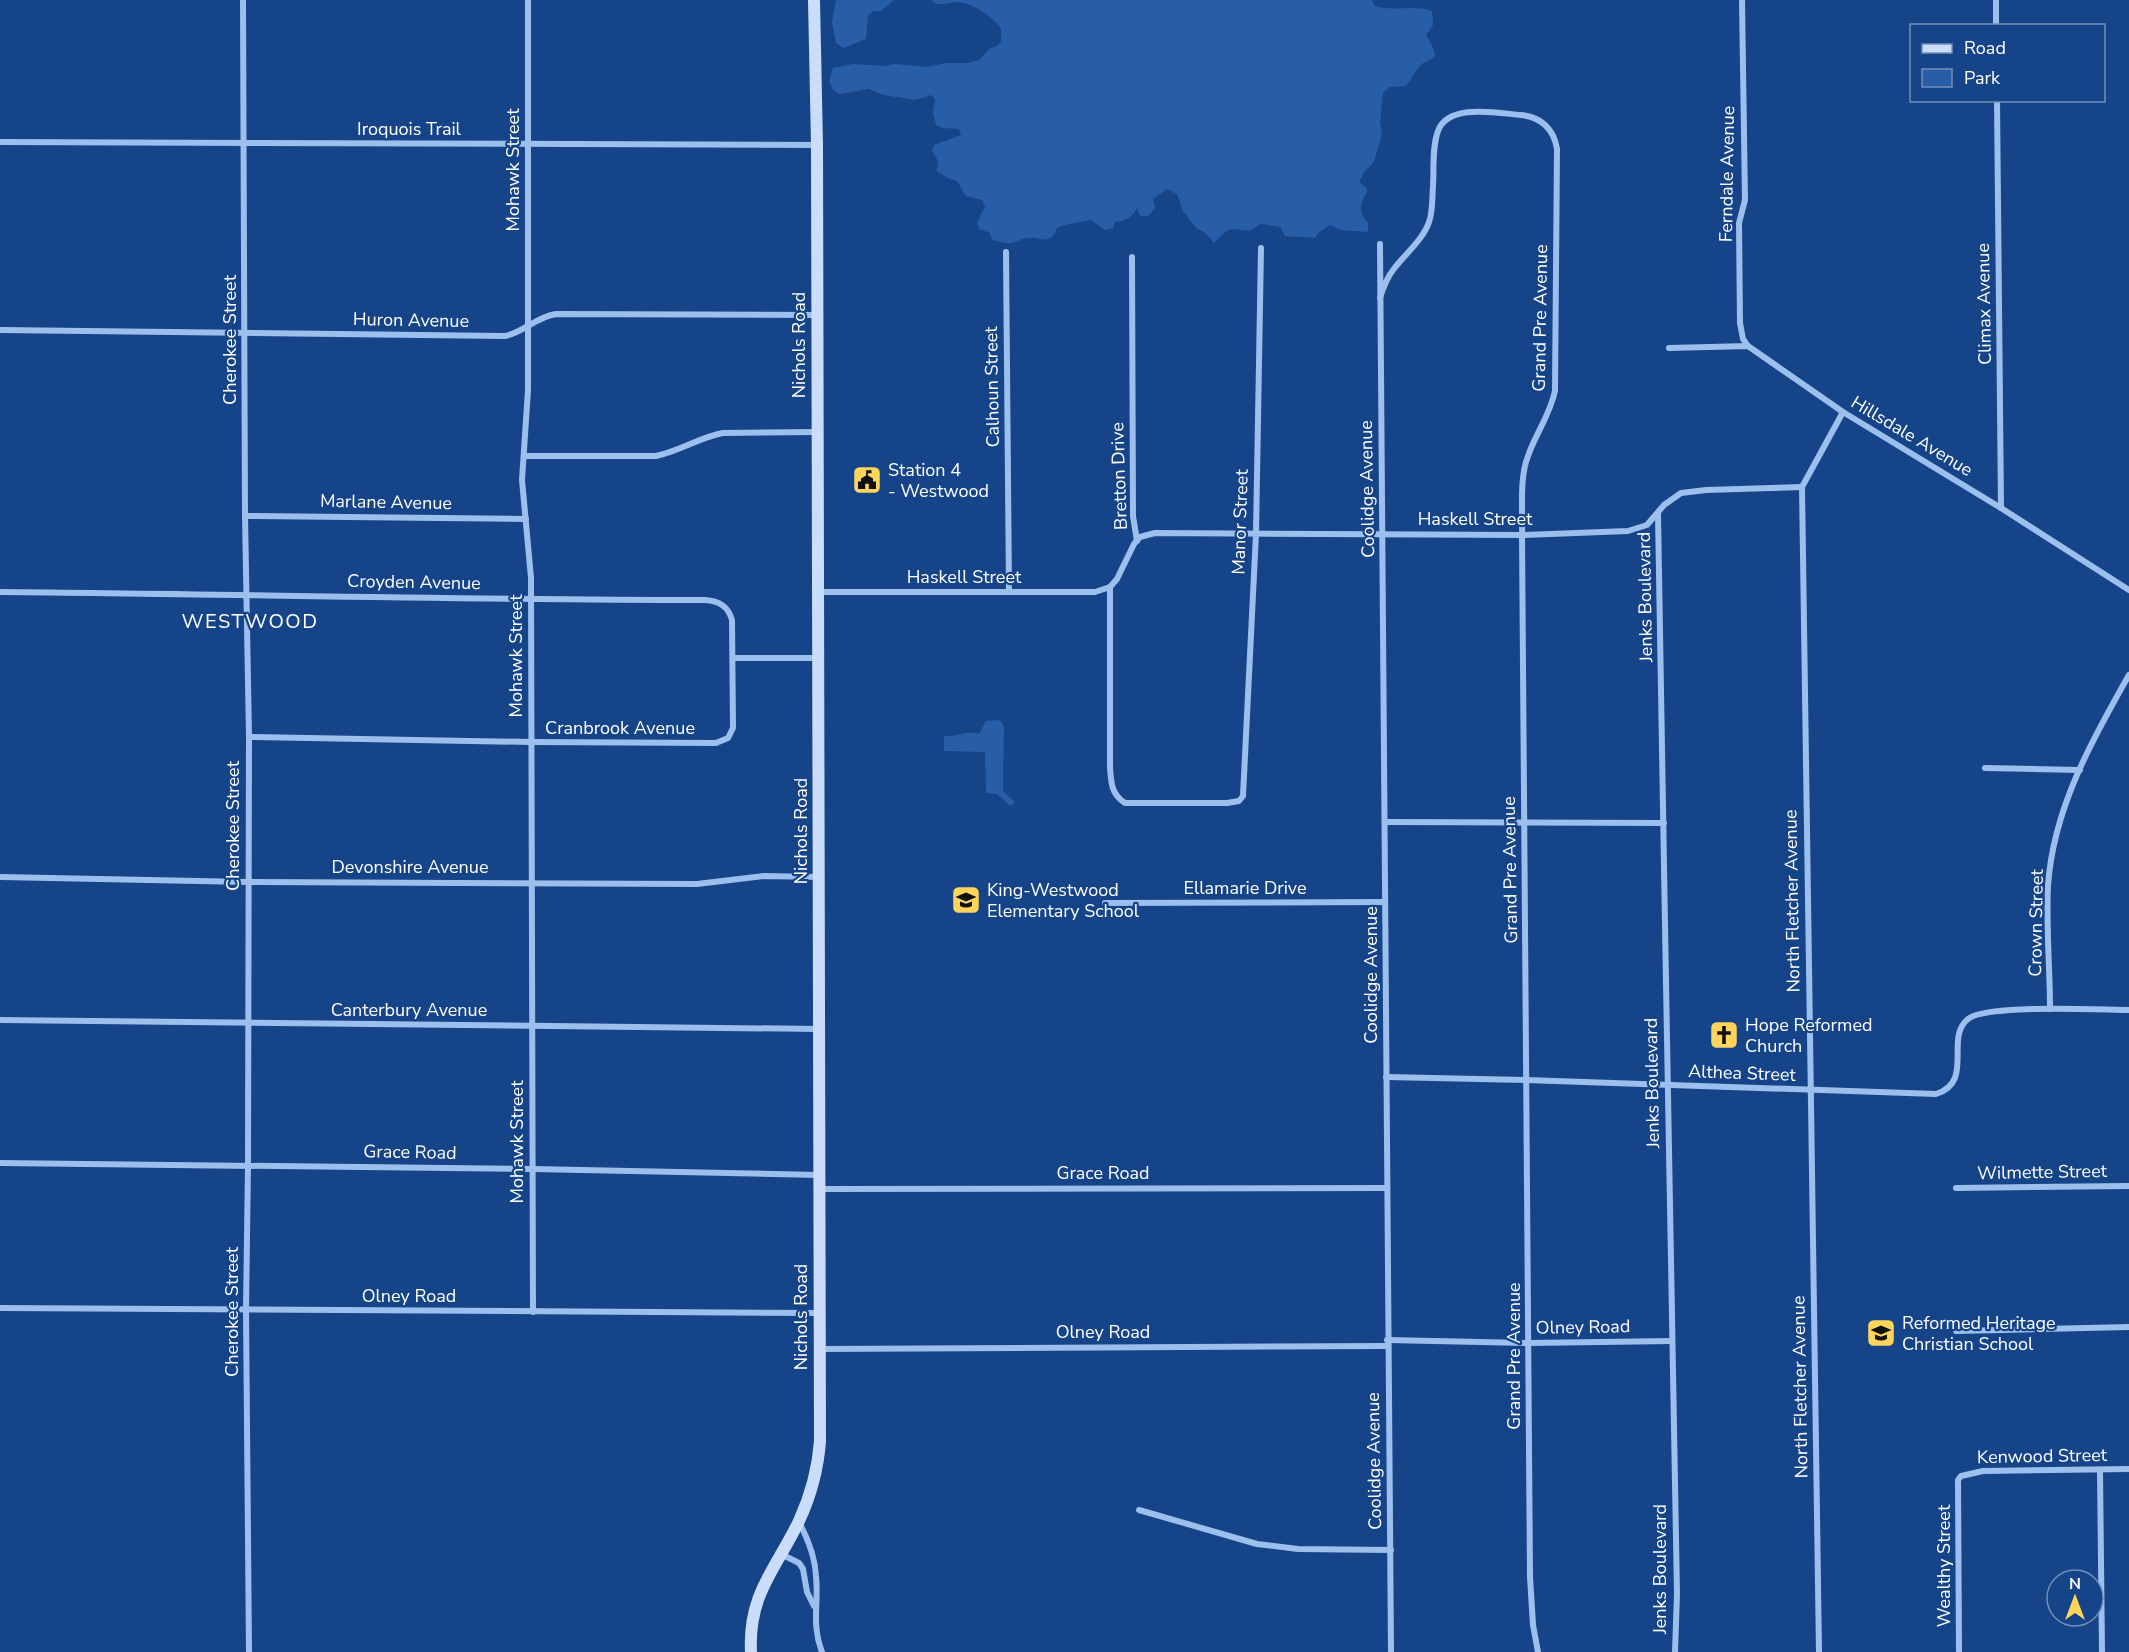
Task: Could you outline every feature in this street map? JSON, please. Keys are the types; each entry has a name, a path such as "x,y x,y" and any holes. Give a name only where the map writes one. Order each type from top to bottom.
{"street":[{"name":"Cherokee Street","path":"243,0 245,516 249,737 246,1310 249,1652"},
{"name":"Mohawk Street","path":"528,0 526,327 528,390 522,480 531,563 533,1312"},
{"name":"Nichols Road","path":"751,1650 751,1627 755,1607 767,1577 799,1521 819,1456 817,145 814,0"},
{"name":"Ferndale Avenue","path":"1742,0 1745,200 1739,223 1740,322 1743,339 1748,346"},
{"path":"1996,0 1996,24"},
{"name":"Climax Avenue","path":"1997,102 2001,508"},
{"name":"Grand Pre Avenue","path":"1380,298 1388,276 1428,224 1431,212 1435,142 1443,122 1456,113 1520,115 1537,118 1548,126 1556,141 1557,149 1555,391 1552,405 1528,456 1524,472 1522,535 1530,1577 1533,1625 1538,1652"},
{"name":"Iroquois Trail","path":"0,142 817,145"},
{"name":"Coolidge Avenue","path":"1380,244 1386,822 1390,1652"},
{"name":"Manor Street","path":"1110,587 1110,767 1114,794 1119,799 1132,804 1234,803 1243,796 1256,534 1261,248"},
{"name":"Calhoun Street","path":"1006,252 1009,592"},
{"name":"Bretton Drive","path":"1110,587 1117,579 1137,541 1133,516 1132,257"},
{"name":"Huron Avenue","path":"0,330 506,336 513,335 541,317 567,313 816,315"},
{"path":"1669,348 1748,346"},
{"name":"Hillsdale Avenue","path":"1748,346 1843,412 2001,508 2129,590"},
{"name":"North Fletcher Avenue","path":"1819,1652 1802,487 1843,412"},
{"path":"524,456 656,456 677,450 714,434 817,432"},
{"name":"Haskell Street","path":"1137,541 1140,537 1155,533 1522,535 1629,531 1647,525 1664,505 1681,493 1802,487"},
{"name":"Jenks Boulevard","path":"1658,514 1666,1085 1677,1594 1675,1652"},
{"name":"Marlane Avenue","path":"245,516 526,519"},
{"name":"Haskell Street","path":"817,592 1095,592 1110,587"},
{"name":"Croyden Avenue","path":"0,592 713,601 723,605 730,614 733,658"},
{"path":"733,658 818,658"},
{"name":"Cranbrook Avenue","path":"249,737 531,742 708,743 723,741 728,738 733,729 733,658"},
{"name":"Crown Street","path":"2050,1010 2048,886 2058,826 2103,720 2129,675"},
{"path":"1985,768 2080,770"},
{"path":"1386,822 1664,823"},
{"name":"Devonshire Avenue","path":"0,877 248,882 697,884 764,876 819,877"},
{"name":"Ellamarie Drive","path":"1105,903 1385,902"},
{"path":"2050,1010 2129,1010"},
{"name":"Althea Street","path":"1386,1077 1921,1095 1943,1092 1955,1082 1960,1033 1969,1018 1979,1013 1995,1011 2050,1010"},
{"name":"Canterbury Avenue","path":"0,1020 819,1029"},
{"name":"Grace Road","path":"0,1163 820,1175"},
{"name":"Wilmette Street","path":"1956,1188 2129,1186"},
{"name":"Grace Road","path":"820,1189 1386,1188"},
{"name":"Olney Road","path":"0,1308 819,1313"},
{"path":"1956,1331 2129,1327"},
{"name":"Olney Road","path":"819,1349 1672,1341"},
{"name":"Kenwood Street","path":"1958,1480 1966,1474 1983,1471 2129,1469"},
{"path":"2100,1470 2102,1652"},
{"name":"Wealthy Street","path":"1958,1480 1959,1652"},
{"path":"1139,1510 1246,1541 1277,1547 1391,1550"},
{"path":"799,1521 813,1554 816,1577 816,1629 822,1652"},
{"path":"781,1554 799,1563 803,1569 807,1592 815,1606"}],"green space":[{"path":"836,0 894,0 881,11 874,11 868,15 866,39 844,48 836,43 832,22"},
{"path":"931,0 1372,0 1375,6 1382,8 1418,8 1432,11 1433,25 1426,35 1435,55 1420,66 1406,86 1390,87 1383,93 1380,122 1382,134 1374,162 1359,182 1367,188 1361,208 1368,222 1368,232 1341,230 1330,225 1319,232 1315,238 1285,236 1280,227 1261,224 1249,231 1232,229 1226,231 1214,243 1204,232 1196,228 1183,211 1177,194 1167,189 1153,199 1155,208 1148,216 1140,216 1137,208 1128,218 1115,222 1113,228 1105,230 1091,220 1057,228 1053,236 1046,240 1027,238 1007,243 992,240 990,233 979,229 977,222 985,207 982,200 966,196 957,181 936,171 938,165 932,151 934,145 961,135 959,129 936,125 933,112 935,99 931,95 915,100 884,95 868,89 840,94 833,90 829,81 833,68 853,64 926,67 947,63 967,63 979,60 989,49 1001,42 1001,28 982,11 965,3 937,4"},
{"path":"986,721 1002,722 1004,728 1003,791 1015,802 1010,806 997,794 986,793 985,752 944,751 944,736 979,734"}],"place":[{"name":"Station 4 - Westwood","path":"867,480"},
{"name":"King-Westwood Elementary School","path":"966,900"},
{"name":"Hope Reformed Church","path":"1724,1035"},
{"name":"Reformed Heritage Christian School","path":"1881,1333"}],"district":[{"name":"WESTWOOD","path":"250,621"}]}
